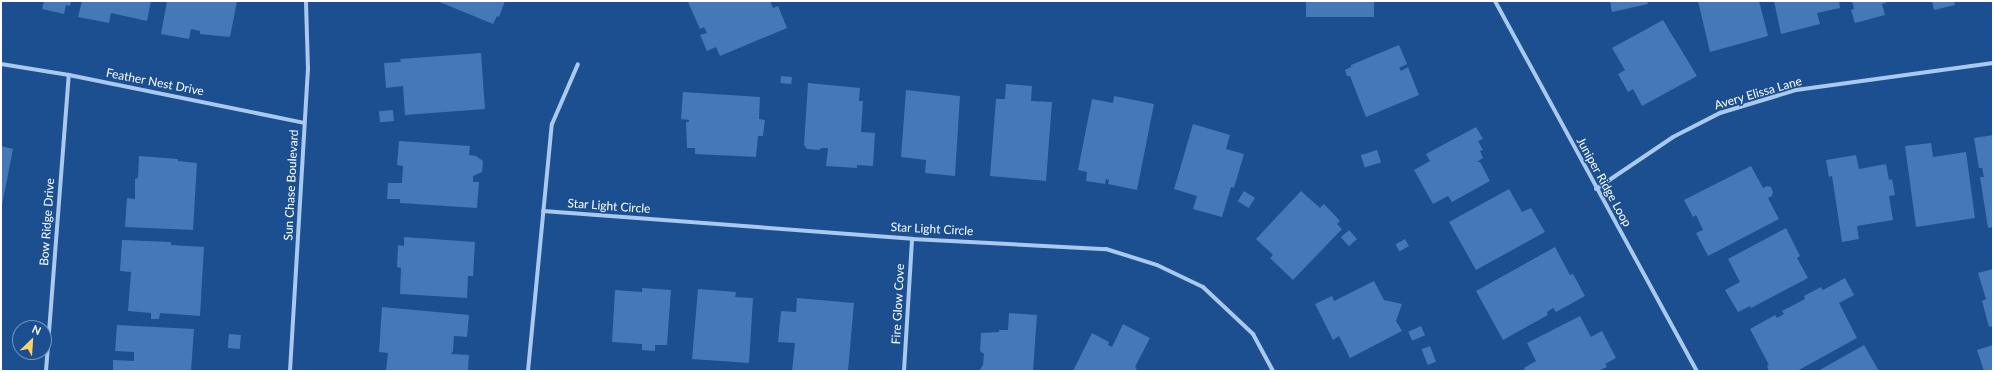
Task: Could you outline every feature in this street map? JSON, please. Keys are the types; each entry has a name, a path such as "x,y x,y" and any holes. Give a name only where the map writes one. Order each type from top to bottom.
{"street":[{"name":"Sun Chase Boulevard","path":"290,371 308,70 306,1"},
{"name":"Juniper Ridge Loop","path":"1495,1 1596,189 1697,371"},
{"name":"Avery Elissa Lane","path":"1596,189 1673,137 1720,113 1796,90 1993,63"},
{"name":"Feather Nest Drive","path":"1,64 69,75 304,123"},
{"path":"528,371 552,124 578,64"},
{"name":"Bow Ridge Drive","path":"46,371 69,75"},
{"name":"Star Light Circle","path":"543,211 912,239 1106,249 1157,265 1203,287 1254,334 1274,371"},
{"name":"Fire Glow Cove","path":"904,371 912,239"}],"building":[{"path":"44,1 71,1 70,6 66,5 64,14 42,9"},
{"path":"82,1 151,1 147,21 111,13 109,23 78,17"},
{"path":"167,1 237,1 230,37 200,34 200,31 191,29 189,39 161,34"},
{"path":"437,1 505,1 499,17 497,16 493,24"},
{"path":"770,1 773,8 778,6 787,28 720,56 716,47 707,51 700,35 707,33 704,27 700,29 688,2"},
{"path":"1306,1 1374,1 1374,17 1306,17"},
{"path":"1610,1 1647,1 1648,4 1612,12"},
{"path":"1698,1 1759,1 1768,36 1710,52"},
{"path":"1774,1 1839,1 1840,8 1817,13 1820,24 1781,34"},
{"path":"1852,1 1885,1 1886,3 1882,4 1885,15 1855,23 1851,10 1854,9"},
{"path":"1932,1 1954,1 1955,5 1934,10"},
{"path":"1663,20 1697,76 1642,106 1633,89 1628,92 1618,74 1625,70 1612,48"},
{"path":"1399,45 1407,64 1399,68 1401,71 1408,67 1419,95 1366,117 1350,76 1347,76 1345,70 1351,67 1351,65"},
{"path":"481,53 485,109 405,115 403,86 386,88 384,63 401,62 400,59"},
{"path":"781,76 792,77 791,84 780,83"},
{"path":"808,83 860,88 859,101 863,101 861,132 875,133 873,166 857,165 857,168 826,166 828,148 822,148 819,150 807,149 804,145"},
{"path":"1006,84 1032,86 1031,101 1052,102 1046,181 990,176 996,99 1005,99"},
{"path":"906,90 960,96 955,176 925,173 926,160 901,157"},
{"path":"683,92 760,97 759,119 765,120 763,136 758,136 756,157 695,154 695,148 687,148 686,122 689,122 689,120 681,119"},
{"path":"1114,96 1154,104 1137,190 1108,184 1109,180 1106,179 1105,184 1086,181 1087,172 1078,170 1092,99 1113,103"},
{"path":"393,110 394,121 380,122 379,111"},
{"path":"1193,124 1230,135 1226,149 1244,154 1234,188 1231,187 1222,217 1193,209 1197,196 1174,189"},
{"path":"1476,127 1483,139 1478,141 1483,150 1480,151 1483,158 1477,162 1480,162 1490,181 1452,202 1448,196 1433,204 1414,170 1430,161 1426,154"},
{"path":"1993,135 1993,227 1988,228 1980,177 1984,177 1982,168 1979,168 1974,138"},
{"path":"399,141 470,146 469,155 476,156 483,161 482,172 473,176 473,182 479,182 477,208 400,203 400,199 387,199 388,183 402,183 403,166 397,165"},
{"path":"1931,143 1933,157 1966,152 1975,218 1916,227 1905,146"},
{"path":"1,146 13,149 2,205 1,205"},
{"path":"1377,150 1381,162 1365,168 1361,155"},
{"path":"1856,155 1859,169 1886,164 1889,180 1892,179 1895,195 1889,196 1893,220 1857,226 1859,239 1842,242 1832,176 1829,177 1826,160"},
{"path":"139,156 178,159 178,161 197,163 193,230 125,227 127,198 135,199 135,179 138,178"},
{"path":"1751,166 1763,188 1767,186 1771,187 1773,192 1772,196 1768,198 1779,219 1708,256 1696,233 1703,230 1696,215 1693,217 1684,200"},
{"path":"1509,189 1522,212 1531,208 1545,232 1476,270 1449,222"},
{"path":"1244,191 1255,198 1249,208 1238,201"},
{"path":"1301,191 1320,208 1324,204 1340,221 1337,224 1342,229 1293,280 1270,258 1273,255 1256,239"},
{"path":"1786,228 1800,256 1797,258 1808,278 1751,308 1750,306 1738,312 1725,290 1740,282 1728,259"},
{"path":"1349,230 1357,239 1349,246 1341,237"},
{"path":"404,237 475,242 473,276 468,276 467,298 400,294 401,268 397,267 398,245 404,246"},
{"path":"1405,239 1409,246 1399,251 1395,244"},
{"path":"122,240 171,242 171,245 204,247 200,316 160,313 159,319 151,319 151,313 128,311 131,272 120,271"},
{"path":"1555,247 1570,275 1573,274 1585,296 1556,312 1553,308 1547,312 1548,315 1503,340 1476,291"},
{"path":"1993,269 1993,326 1989,327 1982,301 1986,299 1978,273"},
{"path":"1845,278 1854,295 1839,303 1857,338 1797,371 1769,371 1767,366 1769,365 1750,329 1775,315 1777,318 1784,314 1782,311 1805,299 1804,296 1821,287 1823,290"},
{"path":"1374,281 1384,300 1402,304 1396,321 1402,331 1350,358 1339,336 1333,340 1315,304 1332,296 1334,301"},
{"path":"642,288 671,290 667,345 655,345 655,351 642,350 642,344 612,342 615,290 642,292"},
{"path":"698,289 736,292 735,297 753,298 749,363 692,359"},
{"path":"797,298 854,303 848,371 792,371 795,343 778,342 781,311 796,312"},
{"path":"382,307 469,315 467,337 454,336 453,351 451,354 469,355 468,371 386,371 388,353 379,352"},
{"path":"1009,313 1037,315 1033,371 979,371 983,365 984,354 980,351 981,333 1008,330"},
{"path":"1580,316 1591,337 1602,331 1616,358 1605,364 1607,367 1598,371 1525,371 1524,368 1536,361 1527,343"},
{"path":"1123,324 1150,338 1135,367 1137,368 1135,371 1073,371 1092,333 1109,342 1108,345 1112,347"},
{"path":"117,325 194,329 191,371 113,371 113,360 134,361 134,352 115,351"},
{"path":"1421,326 1425,335 1412,341 1408,332"},
{"path":"229,334 241,335 240,349 228,348"},
{"path":"1864,345 1879,371 1818,371"},
{"path":"1993,345 1993,371 1984,371 1977,350"},
{"path":"1430,346 1436,362 1428,365 1422,349"}]}
